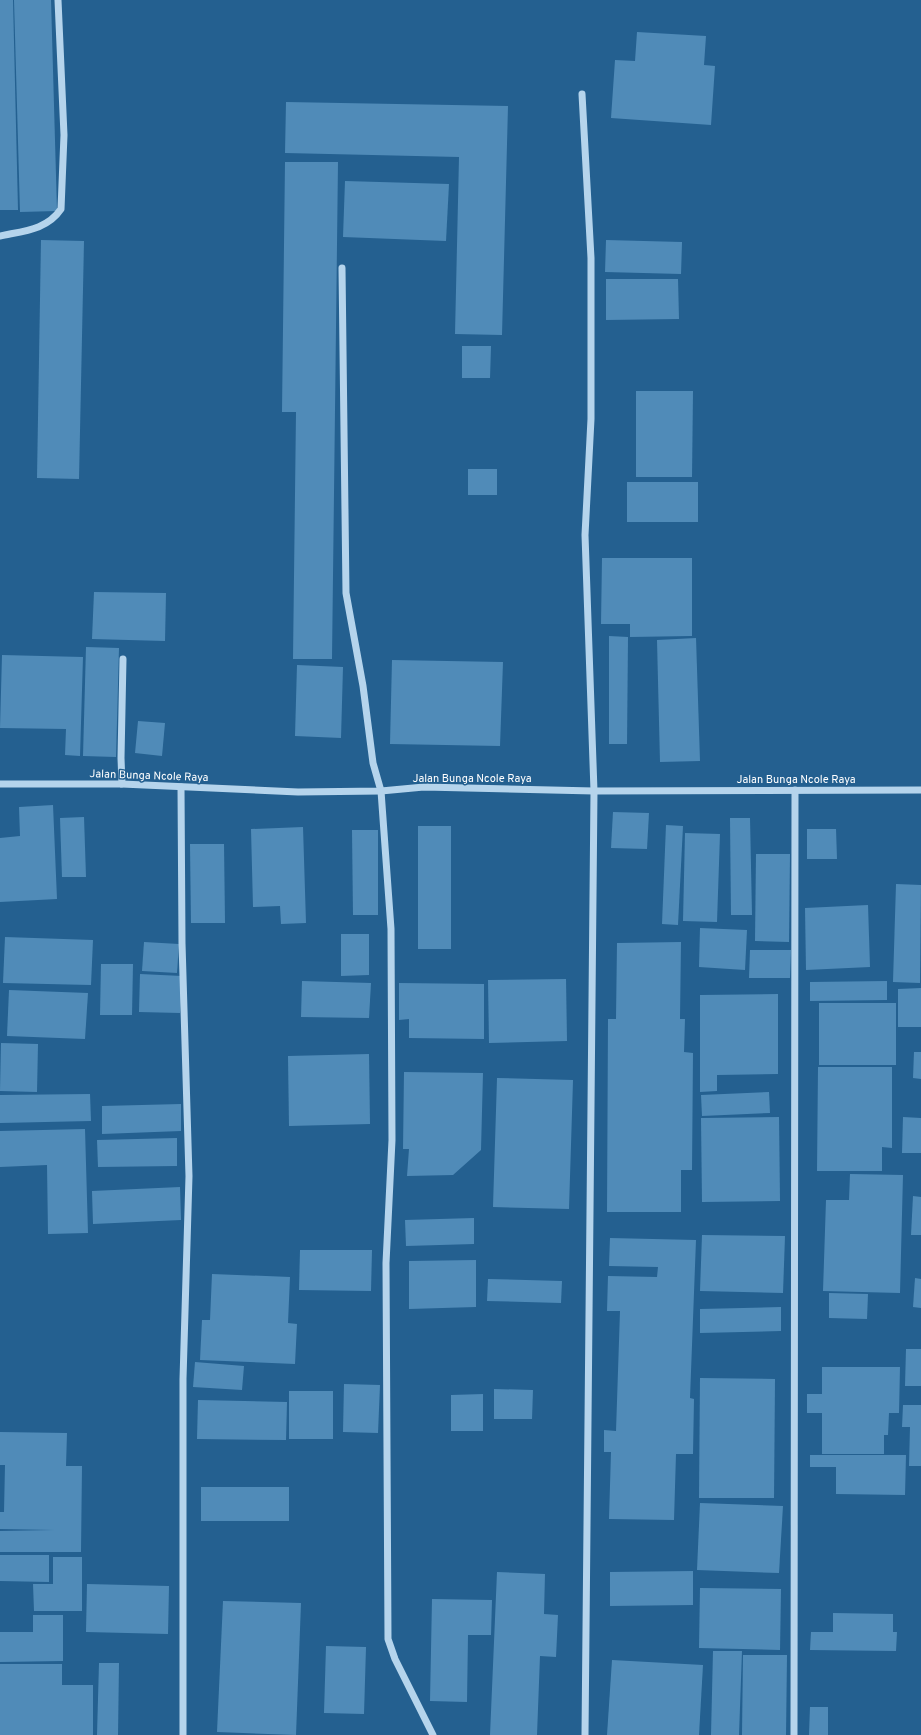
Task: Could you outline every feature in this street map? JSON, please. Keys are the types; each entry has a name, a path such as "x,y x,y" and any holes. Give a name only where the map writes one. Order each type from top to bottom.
{"street":[{"path":"0,236 44,226 55,218 61,209 64,135 58,0"},
{"path":"582,94 591,258 591,419 585,535 594,791 585,1735"},
{"path":"342,268 346,592 363,686 373,763 381,791 391,929 392,1132 386,1264 388,1640 395,1660 432,1735"},
{"path":"122,784 121,758 123,659"},
{"name":"Jalan Bunga Ncole Raya","path":"0,784 122,784 298,792 381,791 424,787 594,791 921,790"},
{"path":"181,787 182,943 189,1176 184,1379 183,1735"},
{"path":"794,1735 795,790"}],"building":[{"path":"0,0 13,0 18,210 0,210"},
{"path":"14,0 51,0 57,211 20,212"},
{"path":"637,32 706,36 704,65 715,66 711,125 611,118 615,60 635,61"},
{"path":"286,102 508,106 502,335 455,334 459,157 285,153"},
{"path":"285,162 338,162 332,659 293,659 296,412 282,412"},
{"path":"345,181 449,184 446,241 343,237"},
{"path":"41,240 84,241 79,479 37,478"},
{"path":"606,240 682,242 681,274 605,272"},
{"path":"606,279 678,279 679,319 606,320"},
{"path":"462,346 491,346 490,378 462,378"},
{"path":"636,391 693,391 692,477 636,477"},
{"path":"468,469 497,469 497,495 468,495"},
{"path":"627,482 698,482 698,522 627,522"},
{"path":"602,558 692,558 692,636 630,637 630,624 601,624"},
{"path":"94,592 166,593 165,641 92,639"},
{"path":"609,636 628,637 627,744 609,744"},
{"path":"696,638 700,761 660,762 657,640"},
{"path":"86,647 119,648 116,757 83,756"},
{"path":"2,655 83,657 80,756 65,755 66,729 0,728"},
{"path":"392,660 503,662 500,746 390,744"},
{"path":"297,665 343,667 341,738 295,736"},
{"path":"138,721 165,723 162,756 135,753"},
{"path":"53,805 57,899 0,902 0,838 20,836 19,807"},
{"path":"613,812 649,813 647,849 611,848"},
{"path":"84,817 86,877 62,877 60,818"},
{"path":"730,818 750,818 752,915 731,915"},
{"path":"666,825 683,826 678,925 662,924"},
{"path":"418,826 451,826 451,949 418,949"},
{"path":"303,827 306,923 281,924 280,906 253,907 251,829"},
{"path":"807,829 836,829 837,859 807,859"},
{"path":"352,830 378,830 378,915 353,915"},
{"path":"685,833 720,834 717,922 683,921"},
{"path":"190,844 224,844 225,923 191,923"},
{"path":"756,854 790,854 789,942 755,941"},
{"path":"896,884 921,885 920,983 893,982"},
{"path":"868,905 870,967 806,970 805,908"},
{"path":"700,928 747,930 745,970 699,967"},
{"path":"341,934 369,934 369,975 341,976"},
{"path":"5,937 93,940 91,985 3,983"},
{"path":"144,942 179,944 177,973 142,971"},
{"path":"681,942 680,1019 685,1019 684,1052 693,1053 692,1170 681,1170 681,1212 607,1212 608,1019 616,1019 617,943"},
{"path":"750,950 791,950 790,978 749,978"},
{"path":"101,964 133,964 132,1015 100,1015"},
{"path":"140,974 182,976 180,1013 139,1012"},
{"path":"566,979 567,1041 489,1043 488,980"},
{"path":"302,981 371,983 369,1018 301,1017"},
{"path":"887,981 887,1000 810,1001 810,982"},
{"path":"399,983 484,984 484,1039 409,1038 409,1019 399,1020"},
{"path":"921,988 921,1027 898,1027 898,989"},
{"path":"9,990 88,993 85,1039 7,1036"},
{"path":"778,994 778,1074 717,1075 717,1091 700,1092 700,995"},
{"path":"819,1003 896,1003 896,1065 819,1065"},
{"path":"1,1043 38,1044 37,1092 0,1091"},
{"path":"914,1052 921,1052 921,1079 913,1078"},
{"path":"369,1054 370,1124 289,1126 288,1056"},
{"path":"818,1067 892,1067 892,1148 882,1147 882,1171 817,1171"},
{"path":"404,1072 483,1073 481,1150 453,1175 407,1176 409,1149 403,1149"},
{"path":"497,1078 573,1080 569,1209 493,1207"},
{"path":"769,1092 770,1113 702,1116 701,1095"},
{"path":"90,1094 91,1121 0,1123 0,1095"},
{"path":"181,1104 181,1131 102,1134 102,1106"},
{"path":"779,1117 780,1201 702,1202 701,1118"},
{"path":"903,1117 921,1118 921,1153 902,1153"},
{"path":"85,1129 88,1233 48,1234 47,1165 0,1167 0,1131"},
{"path":"177,1138 177,1166 98,1167 97,1140"},
{"path":"850,1174 903,1175 900,1293 823,1291 826,1200 849,1200"},
{"path":"180,1187 181,1220 93,1224 92,1191"},
{"path":"913,1196 921,1197 921,1235 911,1235"},
{"path":"474,1218 474,1244 406,1246 405,1220"},
{"path":"702,1235 785,1236 783,1293 700,1291"},
{"path":"610,1238 696,1240 690,1398 694,1399 693,1454 676,1454 674,1520 609,1519 611,1452 604,1452 604,1430 616,1431 620,1311 607,1311 608,1276 657,1277 658,1267 609,1266"},
{"path":"300,1250 372,1250 371,1291 299,1290"},
{"path":"476,1260 476,1307 409,1309 409,1261"},
{"path":"212,1274 290,1277 288,1323 297,1324 295,1364 200,1360 202,1320 210,1320"},
{"path":"915,1278 921,1279 921,1308 913,1307"},
{"path":"488,1279 562,1281 561,1303 487,1301"},
{"path":"829,1293 868,1294 867,1319 829,1318"},
{"path":"781,1307 781,1331 700,1333 700,1309"},
{"path":"906,1349 921,1349 921,1386 905,1386"},
{"path":"195,1362 244,1366 242,1390 193,1387"},
{"path":"822,1367 900,1367 899,1413 889,1413 888,1435 884,1435 884,1454 822,1454 822,1413 807,1413 807,1394 822,1394"},
{"path":"700,1378 775,1379 774,1498 699,1498"},
{"path":"344,1384 380,1385 378,1433 343,1432"},
{"path":"494,1389 533,1390 532,1419 494,1419"},
{"path":"289,1391 333,1391 333,1439 289,1439"},
{"path":"483,1394 483,1431 451,1431 451,1395"},
{"path":"198,1400 287,1402 286,1440 197,1439"},
{"path":"903,1405 921,1405 921,1466 909,1466 910,1427 902,1427"},
{"path":"0,1432 67,1433 66,1466 82,1466 81,1552 0,1552 0,1531 54,1530 0,1529 0,1512 4,1512 5,1465 0,1465"},
{"path":"810,1455 906,1455 905,1495 836,1494 836,1467 810,1467"},
{"path":"201,1487 289,1487 289,1521 201,1521"},
{"path":"700,1503 783,1506 779,1573 697,1570"},
{"path":"0,1555 49,1555 49,1582 0,1581"},
{"path":"53,1557 82,1557 82,1611 34,1611 33,1584 53,1584"},
{"path":"693,1571 693,1605 610,1606 610,1572"},
{"path":"497,1572 545,1574 544,1614 558,1615 556,1657 540,1656 537,1735 490,1735"},
{"path":"87,1584 169,1586 168,1634 86,1632"},
{"path":"700,1588 781,1589 780,1650 699,1648"},
{"path":"432,1599 492,1600 491,1635 468,1635 467,1702 430,1701"},
{"path":"223,1601 301,1603 296,1735 217,1732"},
{"path":"833,1613 893,1614 893,1632 897,1632 896,1651 810,1650 811,1632 833,1632"},
{"path":"33,1615 63,1615 63,1661 0,1662 0,1632 33,1632"},
{"path":"326,1646 366,1647 364,1714 324,1713"},
{"path":"713,1651 742,1651 739,1735 711,1735"},
{"path":"743,1655 787,1655 786,1735 742,1735"},
{"path":"612,1660 703,1665 699,1735 607,1735"},
{"path":"99,1663 119,1663 118,1735 97,1735"},
{"path":"0,1664 62,1664 62,1685 93,1685 93,1735 0,1735"},
{"path":"810,1707 828,1707 828,1735 809,1735"}]}
